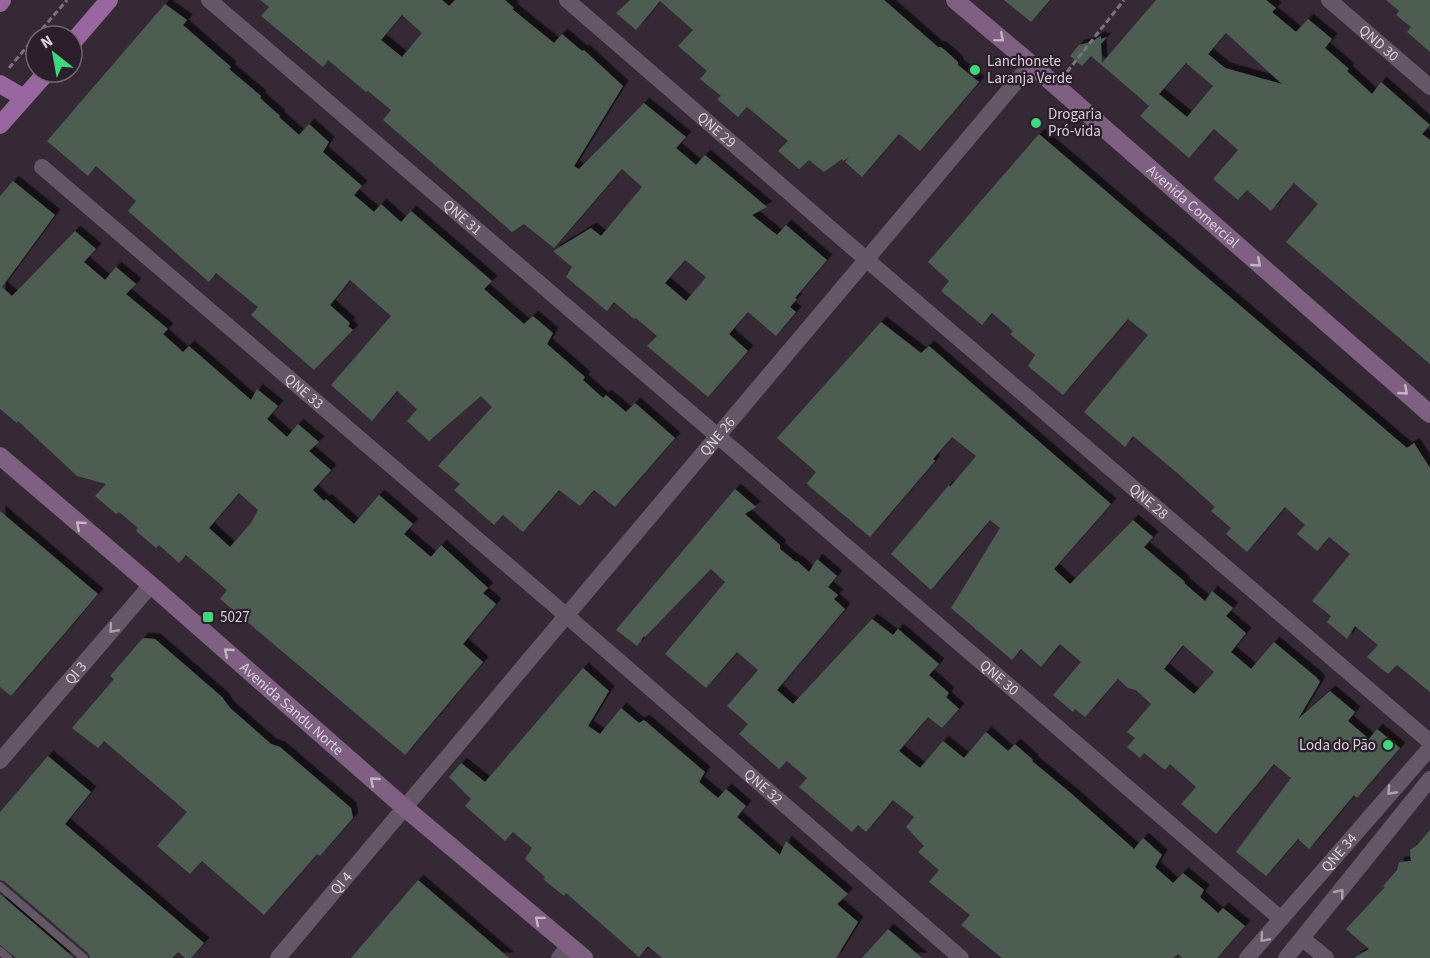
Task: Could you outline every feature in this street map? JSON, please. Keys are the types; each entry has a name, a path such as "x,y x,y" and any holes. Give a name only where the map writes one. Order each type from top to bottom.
{"main road":[{"path":"84,28 109,0"},
{"name":"Avenida Comercial","path":"955,0 1430,414"},
{"path":"4,77 24,98"},
{"path":"0,125 36,84"},
{"name":"Avenida Sandu Norte","path":"0,456 405,808 564,952 584,958"}],"street":[{"name":"QNE 31","path":"209,0 718,436"},
{"name":"QNE 29","path":"567,0 867,260"},
{"name":"QND 30","path":"1329,0 1430,87"},
{"name":"QNE 26","path":"405,808 1031,64"},
{"name":"QNE 33","path":"42,167 567,616"},
{"name":"QNE 28","path":"867,260 1430,742"},
{"name":"QNE 30","path":"718,436 1281,919"},
{"name":"QI 3","path":"0,761 151,585"},
{"name":"QNE 32","path":"567,616 961,958"},
{"name":"QNE 34","path":"1247,958 1430,748"},
{"name":"QNE 34","path":"1286,958 1430,779"},
{"name":"QI 4","path":"278,958 405,808"},
{"path":"1303,939 1326,958"}],"lane":[{"path":"0,886 84,958"},
{"path":"0,951 8,958"}],"path":[{"path":"46,24 67,0"},
{"path":"1056,86 1124,0"},
{"path":"4,77 24,51"}],"building":[{"path":"260,0 442,0 449,6 455,0 505,0 514,8 512,9 554,43 562,34 582,51 584,50 623,86 574,166 579,169 644,103 686,137 676,148 696,165 705,155 767,207 752,215 777,235 786,225 827,260 795,298 797,299 790,307 796,312 776,336 748,312 729,334 748,351 708,397 647,346 657,336 636,318 634,319 614,302 607,311 566,277 572,267 553,251 591,228 601,236 642,187 622,169 554,248 524,224 512,232 383,120 391,110 328,60 323,67 261,16 269,7","holes":["402,15 422,33 402,57 381,40","685,260 706,277 686,301 665,283"]},
{"path":"630,0 884,0 938,47 947,52 958,62 958,65 979,82 920,151 899,134 862,177 845,162 849,157 843,161 842,159 824,172 809,160 799,169 778,151 788,141 747,107 738,117 717,99 721,96 700,79 707,71 678,46 693,30 660,1 636,30 616,13"},
{"path":"1004,0 1050,0 1031,22"},
{"path":"1156,0 1266,0 1276,8 1272,12 1296,32 1308,19 1332,39 1325,48 1372,94 1381,82 1430,125 1422,134 1430,140 1430,364 1286,242 1318,204 1294,183 1271,211 1247,190 1238,200 1213,179 1238,150 1214,129 1189,158 1140,116 1149,106 1125,85 1091,56 1082,66 1070,56 1079,45 1101,36 1101,39 1107,37 1101,44 1102,63","holes":["1226,33 1282,84 1225,68 1208,54","1186,63 1213,86 1187,117 1159,94"]},
{"path":"1386,0 1430,0 1430,52 1407,32 1411,27 1396,15 1399,11"},
{"path":"165,4 187,20 183,25 231,67 229,69 261,96 260,98 299,135 309,124 329,142 323,152 362,186 354,195 374,212 381,204 401,222 411,211 492,281 484,289 524,324 533,316 553,333 547,344 585,377 583,380 603,398 606,395 626,412 635,403 675,438 615,507 594,490 580,506 559,490 523,532 503,515 494,525 454,490 460,484 438,466 492,407 481,396 429,441 407,421 417,409 397,391 372,421 331,385 391,316 350,280 330,305 350,323 348,326 353,330 314,370 251,315 258,307 216,273 209,282 128,211 136,201 96,166 88,176 47,141"},
{"path":"1039,134 1407,448 1414,443 1430,468 1430,692 1397,665 1388,674 1367,657 1378,645 1355,626 1347,639 1327,622 1331,616 1312,601 1350,554 1329,537 1317,551 1297,534 1305,525 1285,507 1247,552 1226,534 1231,528 1211,511 1215,507 1175,471 1133,436 1125,447 1084,412 1148,335 1128,319 1063,395 1028,366 1035,355 1010,334 1013,331 992,313 982,325 941,291 949,281 928,262"},
{"path":"13,181 55,215 2,287 12,296 75,231 96,249 84,262 105,280 116,267 136,284 126,294 168,329 163,334 183,352 189,346 251,400 257,389 278,406 267,419 287,437 298,424 319,442 309,451 331,470 313,490 324,501 326,499 354,524 379,495 413,524 404,534 431,557 441,545 488,588 483,593 496,604 463,644 483,662 405,755 220,599 227,590 186,555 179,563 159,545 156,548 136,531 138,528 119,512 116,514 95,496 106,484 77,476 18,421 17,423 0,409 0,196","holes":["239,493 258,510 251,523 230,547 209,528"]},
{"path":"881,322 921,353 929,346 1111,504 1054,569 1070,584 1133,520 1153,537 1144,547 1184,583 1205,601 1212,591 1233,608 1226,616 1246,633 1231,652 1251,669 1274,642 1316,677 1320,682 1298,719 1330,691 1355,712 1348,721 1369,739 1377,729 1400,748 1357,798 1354,795 1309,849 1298,839 1266,876 1236,852 1291,778 1274,764 1216,834 1181,804 1196,787 1170,764 1165,770 1144,753 1140,758 1127,747 1135,738 1127,732 1151,704 1136,690 1128,688 1118,679 1085,717 1075,709 1073,712 1053,695 1081,662 1060,644 1041,667 1021,649 1012,660 951,608 1000,528 990,520 931,590 891,554 976,456 952,437 933,459 935,461 870,537 809,486 807,483 816,472 777,438","holes":["1183,645 1214,672 1194,694 1164,669"]},
{"path":"735,489 756,507 745,514 780,545 780,549 809,572 817,559 837,576 828,587 838,595 834,599 845,609 777,690 793,704 872,619 893,635 898,629 939,664 929,675 949,693 946,697 959,709 942,728 928,717 899,751 920,768 943,741 964,758 986,732 1008,751 1015,744 1134,849 1143,838 1162,855 1155,867 1173,883 1183,873 1204,890 1200,897 1218,913 1223,908 1245,926 1217,958 1182,958 1178,954 1173,958 1002,958 961,925 970,915 929,882 939,870 918,852 924,846 906,827 914,817 893,800 866,832 858,825 852,832 799,787 807,778 787,761 779,769 739,734 748,724 727,706 758,670 737,652 706,688 665,654 725,582 711,569 644,636 637,646 616,630"},
{"path":"0,511 98,594 11,696 0,687"},
{"path":"143,638 155,639 222,697 230,708 271,744 280,747 351,808 353,818 320,856 317,854 264,915 202,861 190,874 157,846 187,812 104,741 98,748 72,728 114,679 110,676"},
{"path":"583,668 609,691 588,726 600,734 621,708 639,723 644,720 705,772 699,782 718,798 726,789 746,806 737,817 780,855 786,841 848,894 837,904 858,922 836,958 662,958 648,946 639,957 566,893 564,896 543,879 545,877 525,859 532,848 513,832 505,841 465,806 471,799 449,777 461,763 485,782"},
{"path":"48,756 91,792 65,824 204,943 191,958 185,958 178,952 172,958 90,958 88,953 0,880 0,812"},
{"path":"1430,830 1430,958 1354,958 1369,949 1346,929 1385,887 1383,886 1397,870 1399,862 1411,861 1410,850"},
{"path":"418,880 509,958 351,958"},
{"path":"0,894 74,958 16,958 0,945"},
{"path":"888,929 908,946 922,958 862,958"}],"place":[{"name":"Lanchonete Laranja Verde","path":"975,70"},
{"name":"Drogaria Pró-vida","path":"1036,123"},
{"name":"5027","path":"208,617"},
{"name":"Loda do Pão","path":"1388,745"}]}
